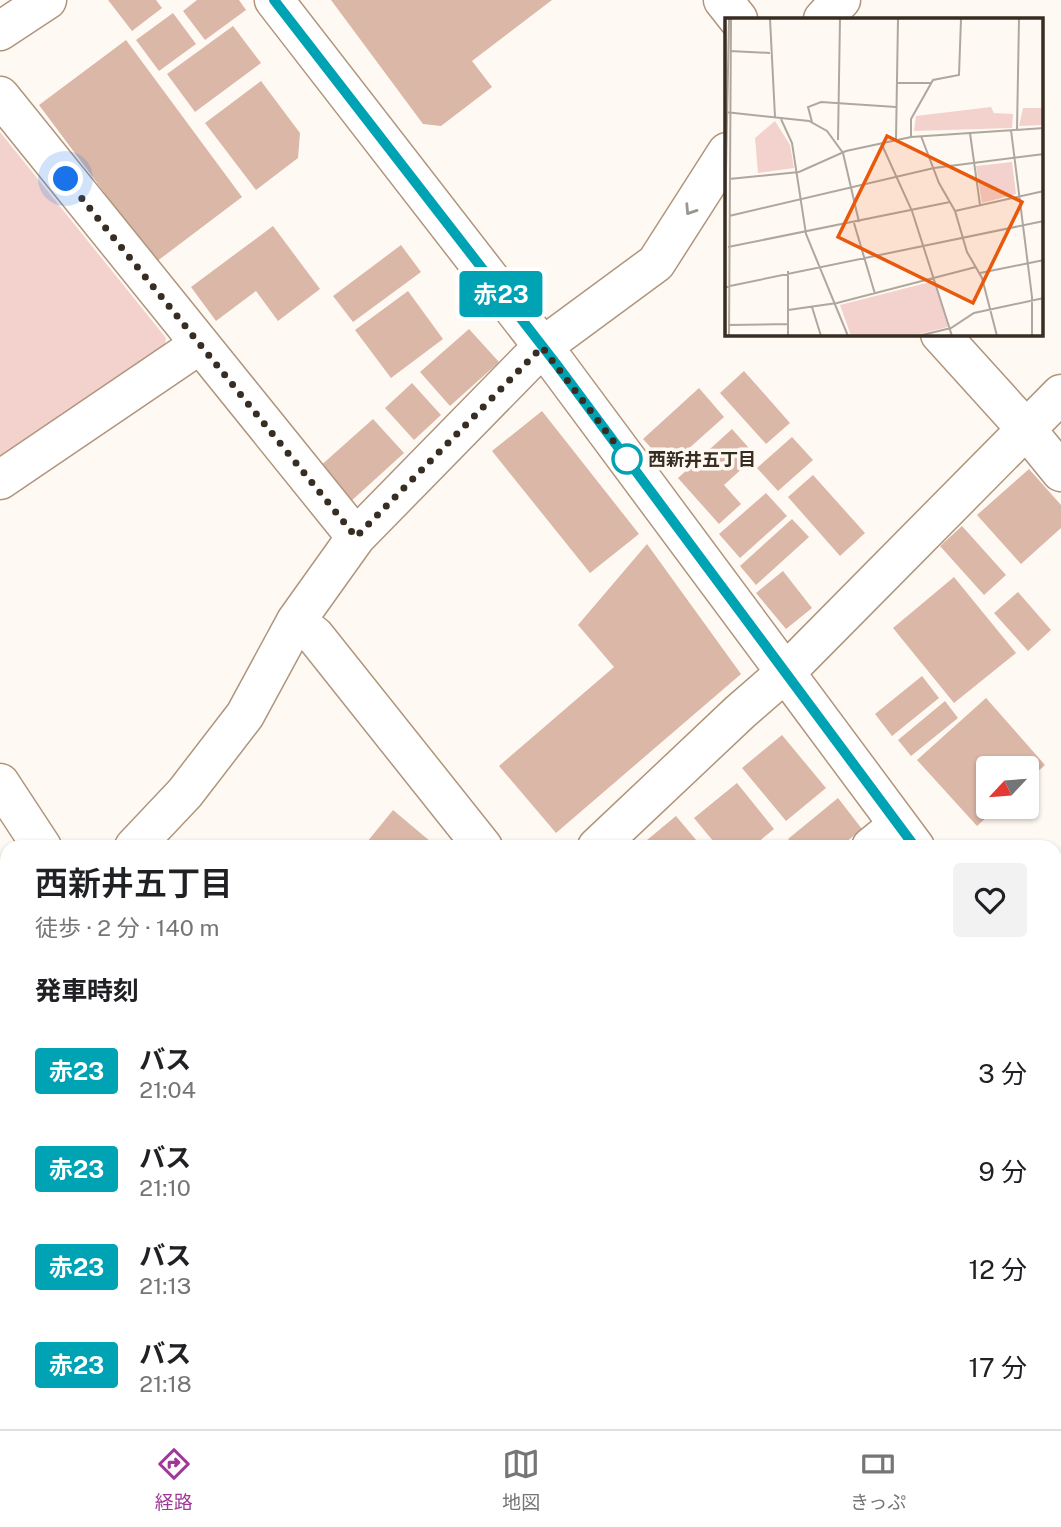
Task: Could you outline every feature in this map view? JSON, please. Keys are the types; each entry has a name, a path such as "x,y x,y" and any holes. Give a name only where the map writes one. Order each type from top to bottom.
{"street":[{"path":"0,31 47,0"},
{"path":"274,0 542,347 786,672 895,840"},
{"path":"723,0 737,18"},
{"path":"823,18 841,0"},
{"path":"0,96 356,537"},
{"path":"141,840 185,793 245,715 296,621 356,537 542,347 656,263 725,155"},
{"path":"942,336 1061,472"},
{"path":"0,480 199,345"},
{"path":"604,840 786,672 1061,394"},
{"path":"296,621 315,636 477,840"},
{"path":"0,783 37,840"}],"shaded area":[{"path":"0,132 166,338 163,355 0,466"}],"building":[{"path":"108,0 156,0 162,8 132,31"},
{"path":"197,0 239,0 246,10 205,40 183,11"},
{"path":"331,0 552,0 472,61 492,87 441,126 423,124"},
{"path":"173,13 196,44 159,71 136,40"},
{"path":"233,26 261,63 195,112 167,74"},
{"path":"126,40 242,197 156,262 39,105"},
{"path":"261,81 300,133 298,158 256,190 205,123"},
{"path":"273,226 320,289 278,321 256,291 216,321 191,287"},
{"path":"401,245 421,272 353,322 333,296"},
{"path":"408,291 443,339 391,378 355,330"},
{"path":"469,329 499,362 450,406 420,372"},
{"path":"744,371 790,423 766,444 720,393"},
{"path":"412,383 441,415 414,440 385,408"},
{"path":"699,388 724,417 668,467 643,439"},
{"path":"542,411 639,534 590,573 492,451"},
{"path":"373,419 404,453 349,503 318,468"},
{"path":"732,429 756,456 724,485 741,504 719,524 678,478"},
{"path":"792,437 813,460 778,491 757,468"},
{"path":"1029,469 1061,505 1061,528 1021,564 977,515"},
{"path":"813,475 865,533 840,556 788,497"},
{"path":"766,493 787,516 740,558 719,534"},
{"path":"792,519 809,537 756,585 740,566"},
{"path":"962,526 1006,575 984,595 940,546"},
{"path":"647,544 741,674 556,833 499,766 614,667 578,625"},
{"path":"783,571 812,608 786,629 756,593"},
{"path":"954,577 1016,653 954,703 893,628"},
{"path":"1018,592 1051,630 1028,651 994,613"},
{"path":"922,676 939,698 892,736 875,714"},
{"path":"986,698 1037,756 976,756 976,819 985,819 977,826 917,760"},
{"path":"945,701 958,718 911,756 898,740"},
{"path":"782,735 826,788 786,821 742,768"},
{"path":"737,783 774,829 761,840 712,840 694,818"},
{"path":"838,798 862,829 849,840 788,839"},
{"path":"393,810 429,840 369,840"},
{"path":"676,816 696,840 647,840"}],"bus line":[{"name":"赤23","path":"274,0 557,365 910,840"}],"place":[{"name":"西新井五丁目","path":"627,459"}],"route":[{"path":"66,179 356,537 542,347 627,459"}]}
